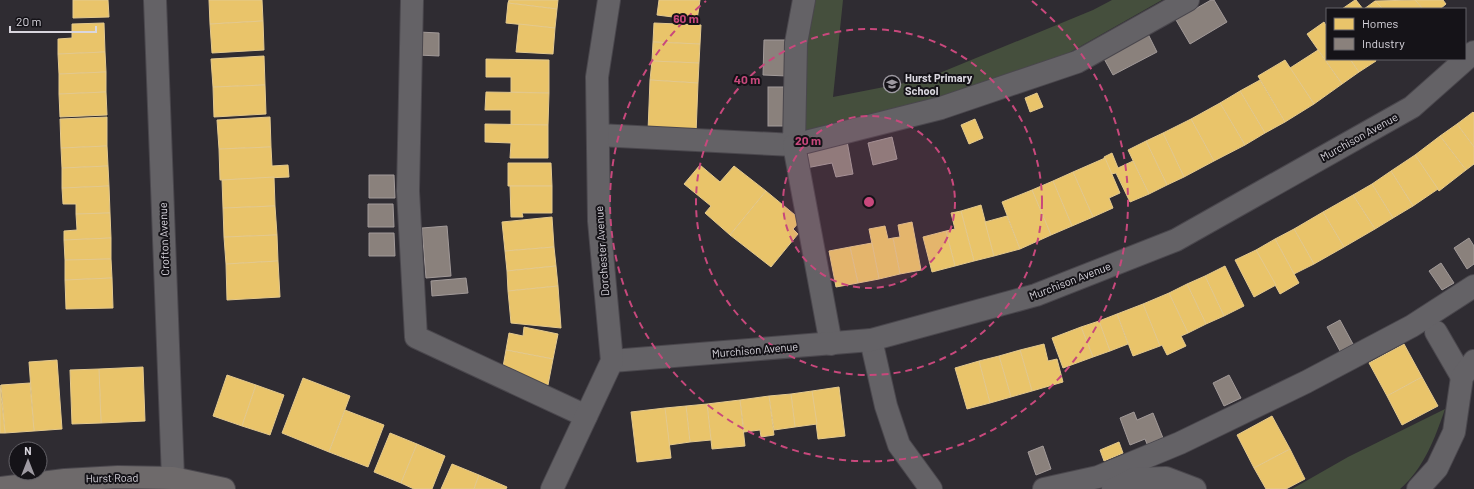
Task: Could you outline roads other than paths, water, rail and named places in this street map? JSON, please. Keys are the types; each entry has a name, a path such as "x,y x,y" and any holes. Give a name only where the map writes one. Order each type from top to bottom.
{"main road":[{"name":"Hurst Road","path":"0,488 65,480 118,477 173,478 224,489"}],"street":[{"name":"Crofton Avenue","path":"155,0 173,478"},
{"path":"412,0 408,191 416,337 586,416"},
{"name":"Dorchester Avenue","path":"609,0 597,77 599,221 612,361"},
{"path":"804,0 796,43 794,145 831,344"},
{"path":"598,135 794,145 941,108 1077,62 1188,0"},
{"name":"Murchison Avenue","path":"1466,59 1474,52"},
{"name":"Murchison Avenue","path":"612,361 871,340 1036,295 1176,240 1412,107 1465,60"},
{"path":"1044,489 1098,477 1180,443 1306,382 1412,326 1474,286"},
{"path":"1418,489 1437,468 1454,432 1468,369 1436,332"},
{"path":"871,340 886,406 899,444 931,489"},
{"path":"552,489 612,361"},
{"path":"1113,489 1133,479 1166,478 1195,489"}],"place":[{"name":"Hurst Primary School","path":"892,84"}]}
